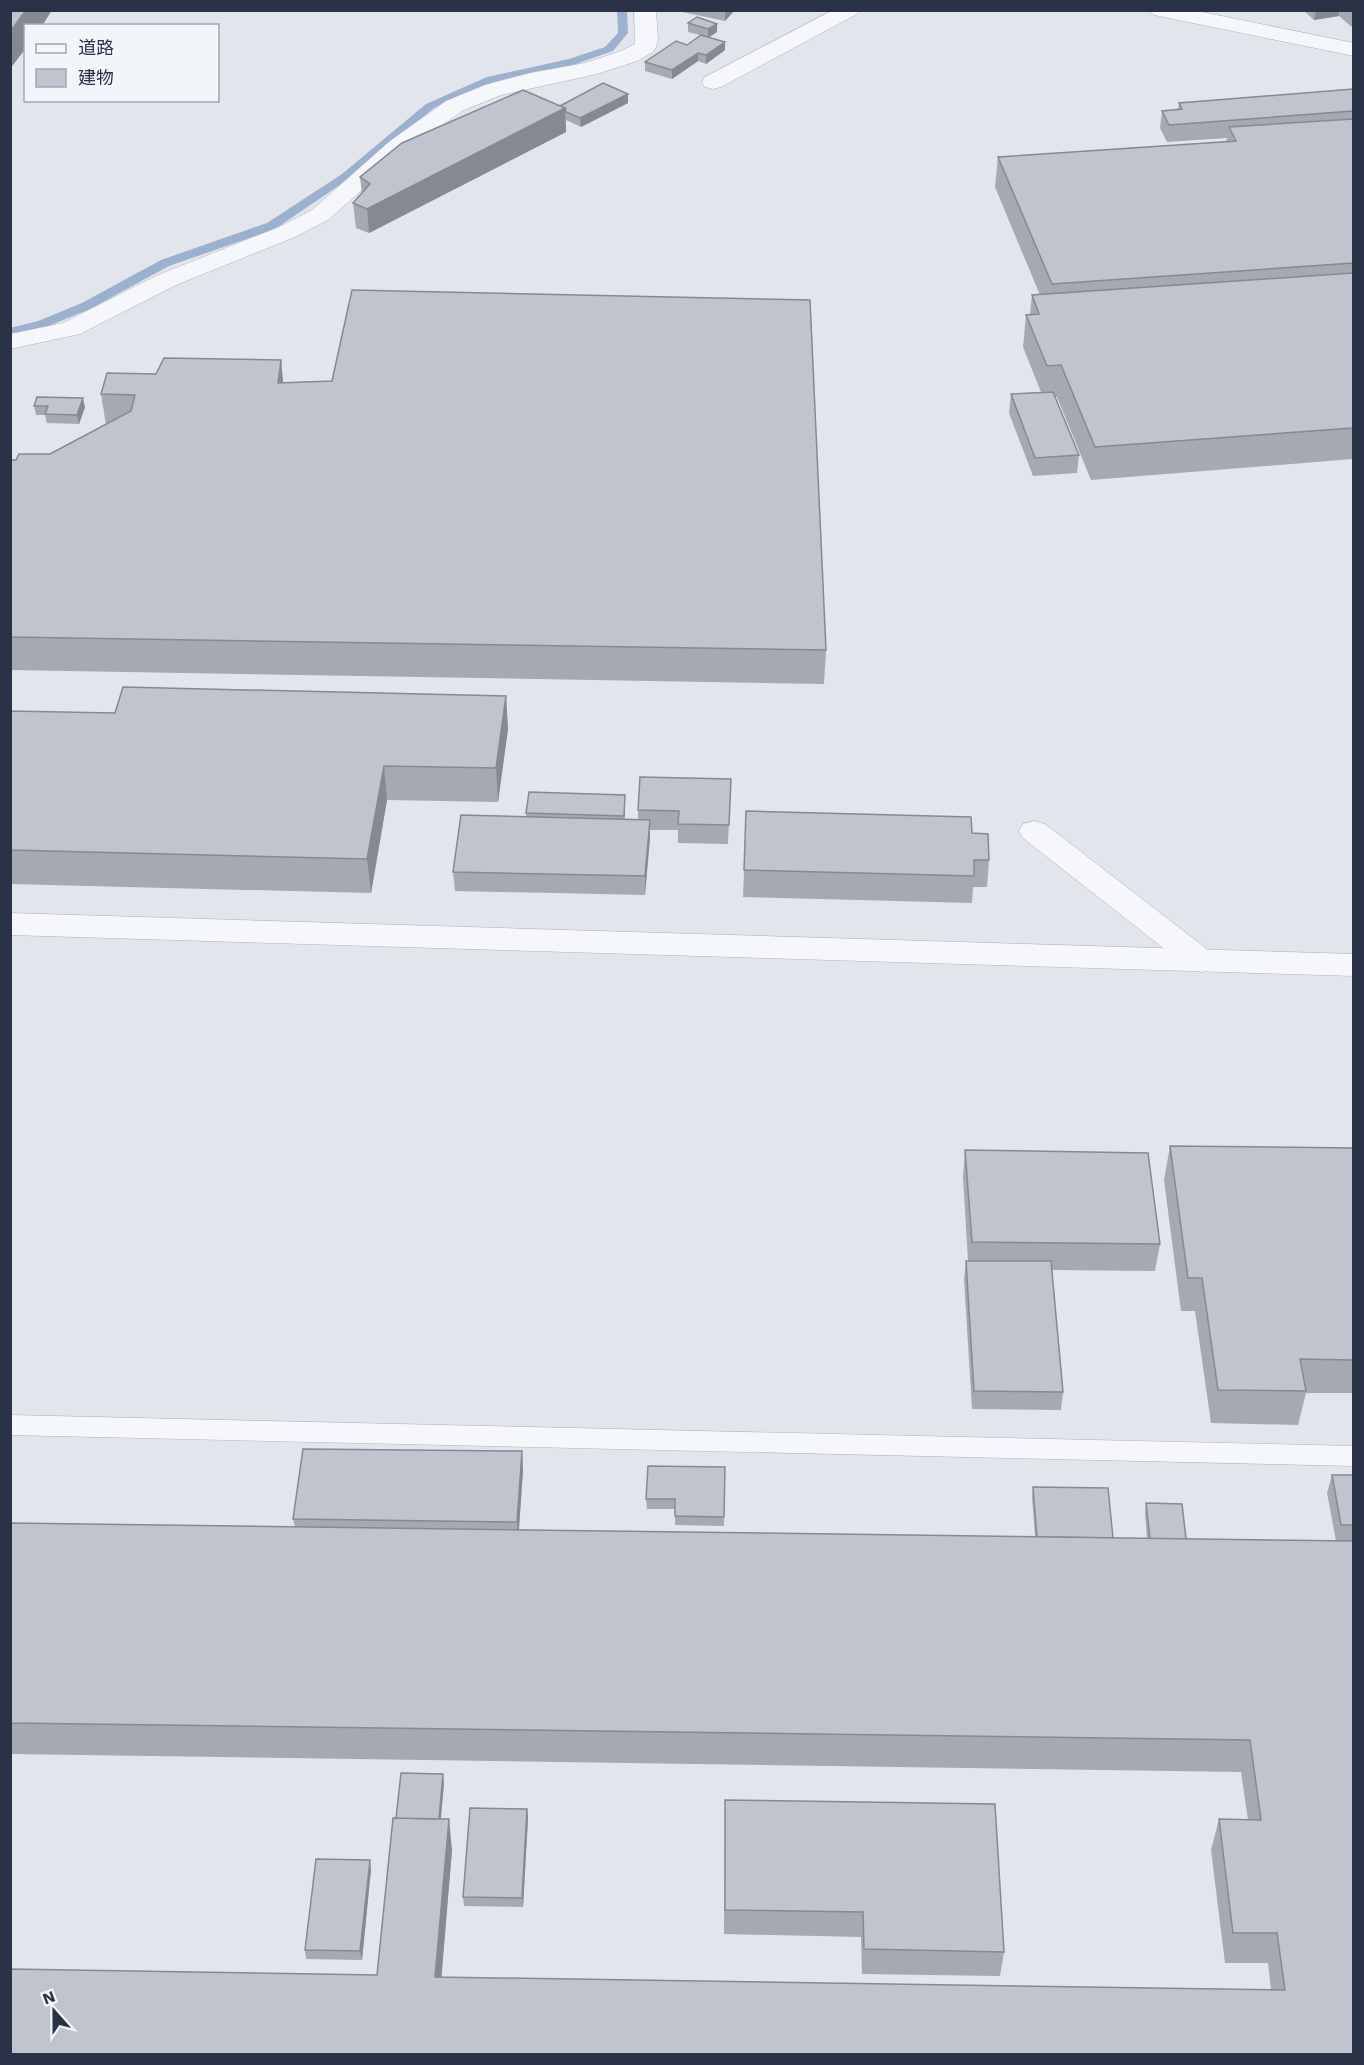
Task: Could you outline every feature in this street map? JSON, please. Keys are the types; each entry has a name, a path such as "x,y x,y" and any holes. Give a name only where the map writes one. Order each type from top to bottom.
{"street":[{"path":"10,342 71,329 167,280 287,232 320,215 398,146 454,106 493,90 530,80 589,69 629,56 645,47 647,39 645,10"},
{"path":"713,82 850,10"},
{"path":"1160,10 1353,50"},
{"path":"1034,831 1201,961"},
{"path":"10,924 1353,965"}],"lane":[{"path":"10,1425 1353,1456"}],"building":[{"path":"10,10 26,10 10,32"},
{"path":"697,17 717,24 708,29 688,23"},
{"path":"701,35 725,42 706,55 698,53 672,70 645,62 676,41 687,45"},
{"path":"603,83 628,94 580,118 566,112 565,108 560,106"},
{"path":"1353,89 1353,111 1169,125 1162,111 1182,109 1179,103"},
{"path":"523,90 565,108 367,209 353,203 370,184 360,177 402,143"},
{"path":"1353,119 1353,263 1052,284 998,157 1236,141 1229,127"},
{"path":"1353,273 1353,428 1095,447 1061,365 1047,366 1026,315 1039,314 1032,295"},
{"path":"352,290 810,300 826,650 10,637 10,460 16,460 19,454 50,454 131,411 135,395 101,394 107,373 156,374 164,358 281,360 278,383 332,381"},
{"path":"1053,392 1079,455 1035,458 1011,394"},
{"path":"37,397 83,398 77,415 45,414 48,406 34,406"},
{"path":"123,687 506,696 496,768 384,766 367,859 10,850 10,711 115,713"},
{"path":"640,777 731,779 729,825 678,824 679,811 638,810"},
{"path":"529,792 625,795 624,816 526,813"},
{"path":"746,811 971,817 972,833 988,834 989,860 974,860 974,876 744,870"},
{"path":"461,815 650,820 645,876 453,872"},
{"path":"1170,1146 1353,1148 1353,1360 1300,1359 1306,1391 1218,1390 1202,1278 1188,1278"},
{"path":"965,1150 1148,1153 1160,1244 972,1242"},
{"path":"966,1261 1051,1261 1063,1392 974,1391"},
{"path":"303,1449 522,1451 517,1522 293,1519"},
{"path":"648,1466 725,1467 724,1517 675,1516 675,1499 646,1499"},
{"path":"1332,1475 1353,1475 1353,1525 1341,1525"},
{"path":"1033,1487 1108,1488 1113,1538 1037,1537"},
{"path":"1146,1503 1182,1504 1186,1539 1150,1539"},
{"path":"10,1523 1353,1541 1353,2055 10,2055 10,1969 377,1975 393,1818 449,1819 435,1977 1285,1990 1277,1933 1233,1933 1219,1819 1261,1820 1250,1740 10,1723"},
{"path":"401,1773 443,1774 439,1819 396,1818"},
{"path":"725,1800 995,1804 1004,1952 864,1949 863,1912 725,1910"},
{"path":"470,1808 527,1809 522,1898 463,1897"},
{"path":"316,1859 370,1860 360,1951 305,1950"}],"waterway":[{"path":"10,332 42,324 86,306 165,263 271,226 346,176 430,106 491,79 572,62 609,49 623,33 622,10"}]}
